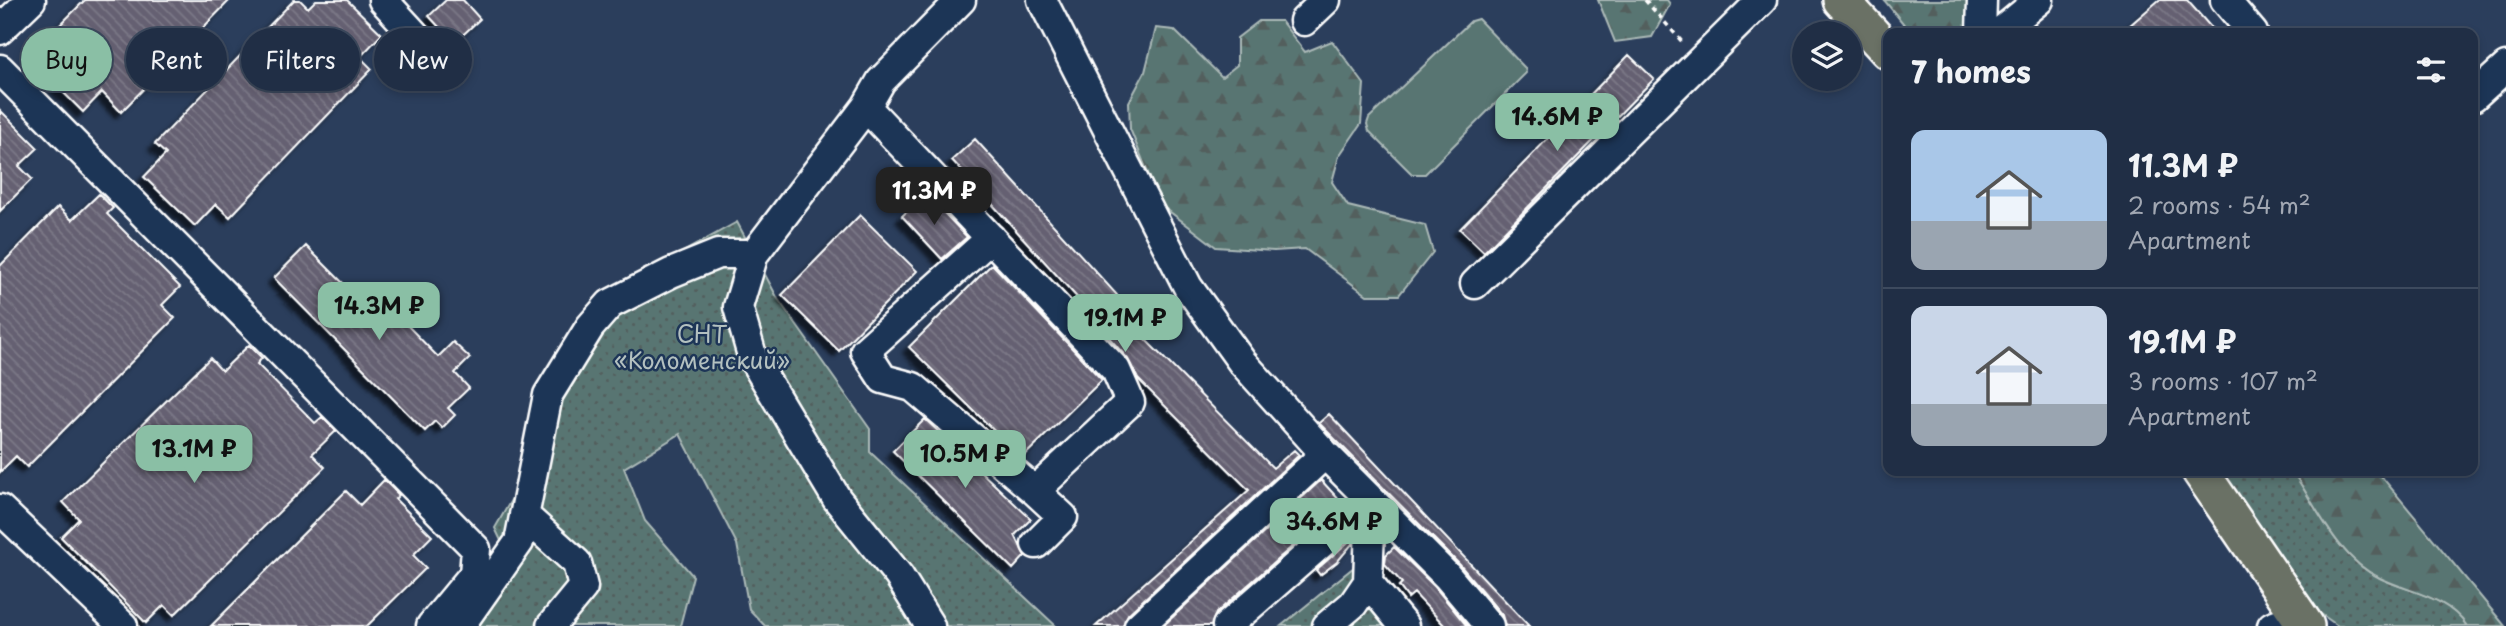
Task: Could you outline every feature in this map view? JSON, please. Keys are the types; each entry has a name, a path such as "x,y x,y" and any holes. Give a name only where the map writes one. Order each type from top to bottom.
{"main road":[{"path":"1841,0 1883,46"},
{"path":"2203,476 2292,623"}],"lane":[{"path":"0,30 31,0"},
{"path":"383,0 408,28"},
{"path":"930,626 899,576 837,499 753,359 738,307 754,254 866,107 881,80 961,0"},
{"path":"1042,0 1188,287 1242,362 1325,454 1447,576 1489,626"},
{"path":"1304,21 1326,0"},
{"path":"1475,284 1762,0"},
{"path":"1981,28 1982,0"},
{"path":"2005,28 2039,0"},
{"path":"2225,0 2249,28"},
{"path":"2478,92 2506,67"},
{"path":"0,69 476,548 474,574 431,626"},
{"path":"866,107 1116,370 1130,402 1035,491"},
{"path":"991,238 865,351 883,379 913,387 1063,517 1036,544"},
{"path":"460,626 519,542 548,395 590,327 610,304 671,272 718,254 754,254"},
{"path":"1139,626 1325,454"},
{"path":"1327,626 1353,604 1368,582 1371,500"},
{"path":"1227,626 1371,500"},
{"path":"0,509 123,626"},
{"path":"524,515 577,564 583,587 551,626"},
{"path":"1368,582 1404,626"}],"path":[{"path":"1645,0 1699,61"}],"green space":[{"path":"1598,0 1667,0 1670,4 1652,37 1615,42"},
{"path":"1884,0 1984,0 2011,28 1907,28"},
{"path":"1478,19 1525,68 1526,73 1425,174 1412,174 1369,131 1369,118 1471,21"},
{"path":"1259,21 1281,21 1305,52 1332,41 1364,84 1361,124 1339,156 1332,182 1348,206 1425,225 1433,252 1399,295 1367,295 1305,249 1274,251 1216,247 1161,205 1130,129 1129,102 1145,72 1156,28 1174,30 1222,77 1237,65 1237,38"},
{"name":"СНТ «Коломенский»","path":"737,222 778,299 870,429 870,452 1056,626 765,626 749,609 737,544 680,434 624,468 645,521 693,576 680,626 447,626 504,547 495,528 514,495 598,299"},
{"path":"2224,476 2296,476 2331,533 2353,559 2380,578 2438,601 2459,616 2467,626 2338,626 2321,614"},
{"path":"2296,476 2381,476 2505,626 2467,626 2449,608 2366,570 2342,547"},
{"path":"1354,567 1391,626 1281,626"}],"building":[{"path":"85,0 230,0 203,28 126,28 126,91 141,91 121,112 102,92 83,112 62,91 112,91 112,28 57,28"},
{"path":"294,0 300,0 308,8 316,0 347,0 376,28 374,42 360,57 360,28 267,28"},
{"path":"446,0 463,0 480,19 470,28 440,28 429,16"},
{"path":"2159,0 2187,0 2212,28 2127,28"},
{"path":"241,55 241,91 351,91 230,217 216,204 195,226 144,177 166,154 155,144 206,91 227,91 227,69"},
{"path":"1629,55 1654,79 1484,252 1460,229"},
{"path":"360,57 372,69 360,82"},
{"path":"0,110 38,148 19,166 32,179 0,211"},
{"path":"975,139 1117,295 1115,298 1139,324 1134,328 1273,468 1294,450 1299,455 1128,614 1123,626 1096,626 1249,490 1138,379 1128,359 1092,318 1094,316 952,160"},
{"path":"99,194 113,208 107,214 180,287 162,305 175,318 27,467 16,456 0,472 0,266 58,207 72,220"},
{"path":"926,194 967,237 942,259 902,216"},
{"path":"860,215 917,271 839,351 782,295"},
{"path":"306,246 364,304 376,293 438,357 453,342 470,358 455,373 469,388 448,408 455,415 442,428 435,421 425,431 274,278"},
{"path":"992,264 1102,380 1022,458 909,347"},
{"path":"249,345 262,358 257,364 315,423 322,417 336,431 312,454 325,467 174,615 164,605 146,623 61,537 79,519 63,502 210,358 222,371"},
{"path":"1329,414 1529,626 1505,626 1502,615 1460,565 1319,423"},
{"path":"925,419 1031,519 1015,535 1025,556 1013,569 893,451"},
{"path":"384,480 399,495 395,499 432,536 413,555 426,568 367,626 211,626 346,491 360,505"},
{"path":"1321,480 1342,503 1216,613 1211,626 1163,626"},
{"path":"1353,538 1353,543 1337,562 1320,575 1316,570"},
{"path":"1394,547 1435,587 1467,626 1445,626 1414,593 1408,598 1399,586 1402,583 1385,564 1386,555"}]}
